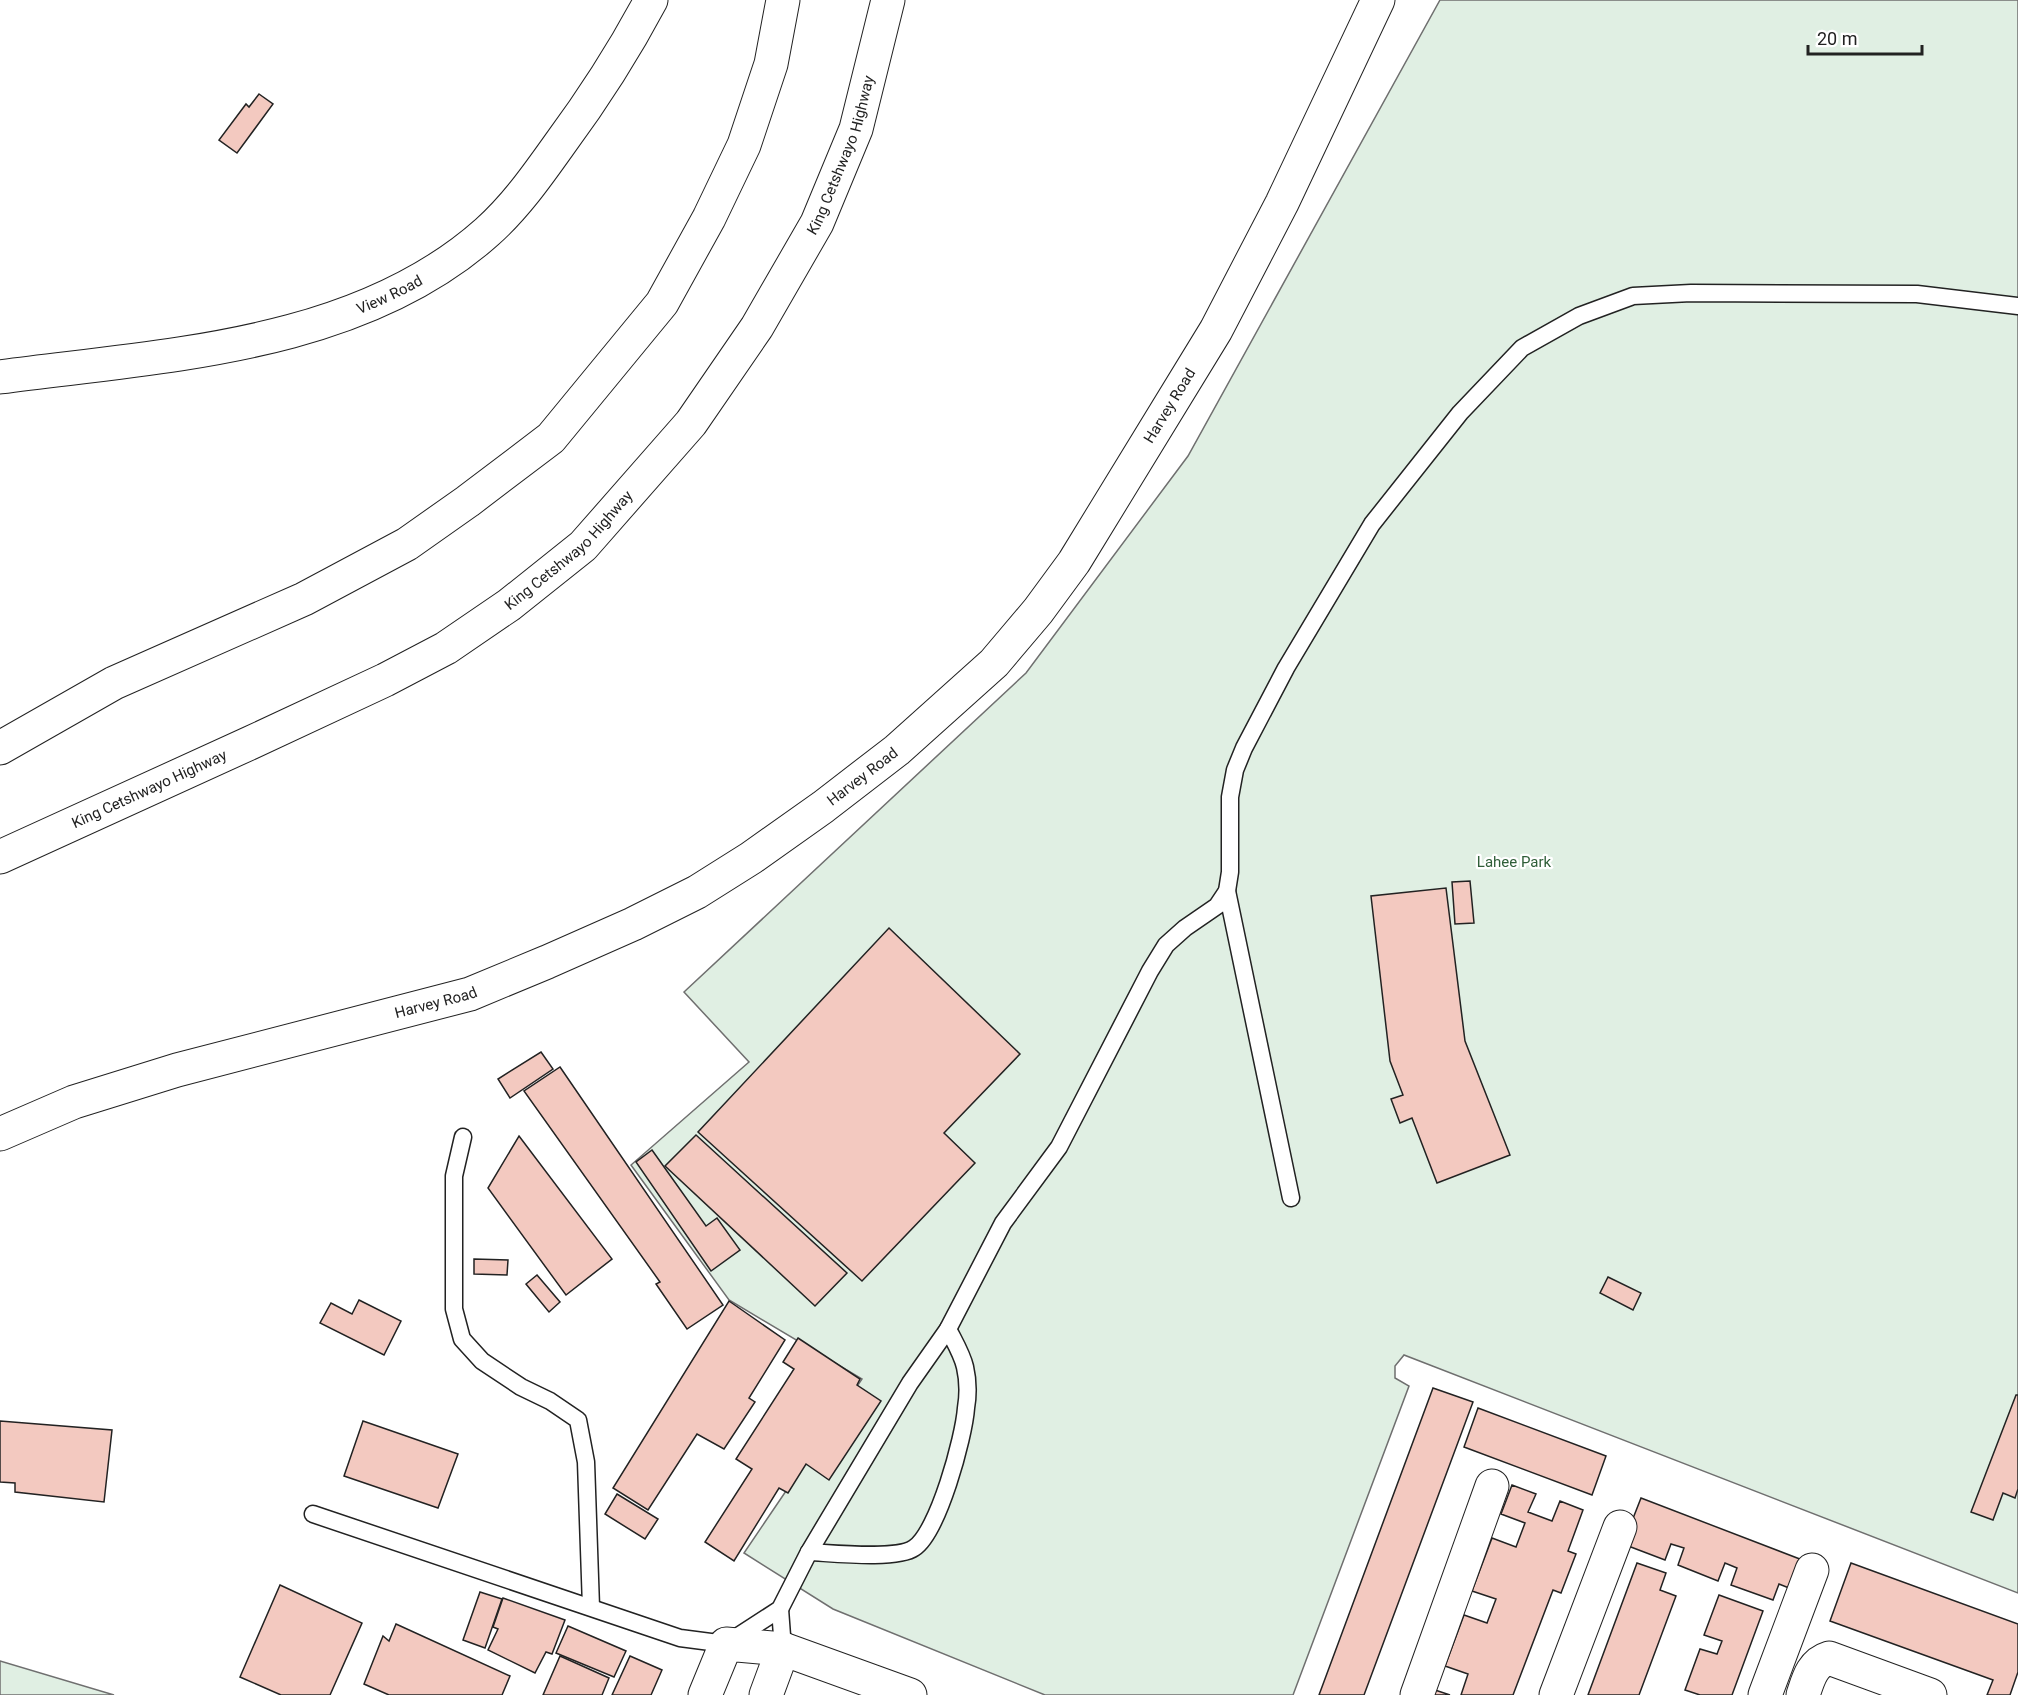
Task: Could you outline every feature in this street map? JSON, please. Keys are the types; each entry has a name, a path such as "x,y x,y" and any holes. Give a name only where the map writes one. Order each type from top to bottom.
{"main road":[{"name":"View Road","path":"0,377 195,351 273,336 335,318 402,290 449,261 487,232 533,182 596,94 651,0"},
{"path":"0,735 304,599 407,544 551,438 662,303 709,218 744,145 771,64 783,0"},
{"name":"King Cetshwayo Highway","path":"0,857 385,680 446,648 509,605 583,546 691,423 757,327 817,223 856,129 888,0"},
{"name":"Harvey Road","path":"0,1134 74,1102 177,1070 470,994 547,962 633,924 697,892 814,814 897,750 994,663 1038,611 1074,562 1216,330 1282,203 1378,0"},
{"path":"0,748 114,683"},
{"path":"1417,1695 1492,1486"},
{"path":"1556,1695 1620,1527"},
{"path":"1766,1695 1812,1570"},
{"path":"705,1695 726,1644 783,1649 910,1695"},
{"path":"766,1695 783,1649"},
{"path":"1803,1695 1817,1664 1833,1658 1930,1695"}],"lane":[{"path":"1291,1198 1227,891 1230,872 1230,797 1235,770 1286,668 1372,524 1460,413 1522,348 1579,316 1633,296 1691,293 1917,294 2018,306"},
{"path":"313,1514 680,1638 726,1644 780,1609 809,1552 910,1383 948,1329 1003,1223 1059,1147 1150,971 1166,945 1185,928 1217,906 1227,891"},
{"path":"463,1137 454,1176 454,1309 462,1339 482,1361 578,1420 586,1462 591,1607"},
{"path":"809,1552 884,1554 912,1550 923,1541 930,1529 956,1461 966,1409 965,1366 948,1329"},
{"path":"780,1609 783,1649"}],"green space":[{"name":"Lahee Park","path":"1440,0 2018,0 2018,1593 1404,1355 1395,1366 1395,1378 1409,1386 1293,1695 1045,1695 833,1609 744,1553 862,1379 729,1300 631,1165 749,1062 684,992 1026,673 1188,456"},
{"path":"0,1661 114,1695 0,1695"}],"building":[{"path":"259,94 273,104 237,153 219,140 246,104 249,107"},
{"path":"1470,881 1474,923 1455,924 1452,882"},
{"path":"1446,888 1465,1041 1510,1155 1437,1183 1412,1118 1400,1123 1391,1099 1403,1095 1390,1061 1371,896"},
{"path":"889,928 1020,1054 944,1133 975,1163 862,1281 698,1132"},
{"path":"541,1052 553,1069 510,1098 498,1079"},
{"path":"560,1067 723,1305 687,1329 656,1284 660,1282 524,1091"},
{"path":"696,1135 847,1273 815,1306 665,1166"},
{"path":"519,1136 612,1259 566,1295 488,1188"},
{"path":"652,1150 706,1226 717,1218 740,1250 711,1271 636,1162"},
{"path":"474,1259 508,1260 507,1275 474,1274"},
{"path":"537,1275 560,1302 549,1312 526,1284"},
{"path":"1608,1277 1641,1293 1633,1310 1600,1293"},
{"path":"359,1300 401,1321 384,1355 320,1323 331,1303 352,1314"},
{"path":"729,1301 785,1340 749,1398 755,1402 724,1449 697,1434 648,1510 613,1488"},
{"path":"798,1338 860,1379 857,1385 881,1401 829,1480 806,1464 788,1493 779,1488 734,1561 705,1542 752,1469 736,1459 794,1369 783,1362"},
{"path":"1433,1388 1473,1402 1364,1695 1319,1695"},
{"path":"2016,1395 2018,1395 2018,1489 2015,1498 2003,1493 1993,1520 1971,1512"},
{"path":"1478,1408 1606,1456 1592,1495 1464,1447"},
{"path":"0,1421 112,1430 104,1502 15,1492 15,1483 0,1482"},
{"path":"363,1421 458,1454 438,1508 344,1476"},
{"path":"1512,1485 1536,1494 1528,1512 1552,1521 1560,1501 1583,1510 1568,1551 1576,1554 1561,1593 1553,1590 1513,1695 1461,1695 1468,1674 1445,1666 1464,1615 1487,1623 1496,1599 1472,1591 1492,1538 1516,1547 1525,1523 1501,1514"},
{"path":"617,1494 658,1519 645,1539 605,1514"},
{"path":"1641,1498 1805,1561 1794,1590 1779,1584 1773,1600 1731,1585 1737,1568 1725,1563 1718,1581 1678,1565 1684,1548 1671,1544 1665,1560 1623,1544"},
{"path":"1637,1563 1666,1573 1660,1590 1676,1596 1639,1695 1588,1695"},
{"path":"1851,1563 2018,1624 2018,1672 2010,1695 1987,1695 1993,1680 1830,1621"},
{"path":"280,1585 362,1623 330,1695 281,1695 240,1677"},
{"path":"480,1592 502,1599 485,1648 463,1640"},
{"path":"1719,1595 1763,1611 1732,1695 1700,1695 1685,1690 1700,1649 1717,1654 1722,1641 1704,1635"},
{"path":"503,1598 565,1620 552,1654 546,1652 535,1673 488,1650 498,1629 493,1627"},
{"path":"396,1624 510,1676 502,1695 389,1695 364,1684 383,1636 389,1641"},
{"path":"568,1626 626,1651 614,1677 556,1653"},
{"path":"560,1656 609,1678 602,1695 543,1695"},
{"path":"630,1656 662,1670 651,1695 612,1695"},
{"path":"1435,1690 1450,1695 1433,1695"}]}
